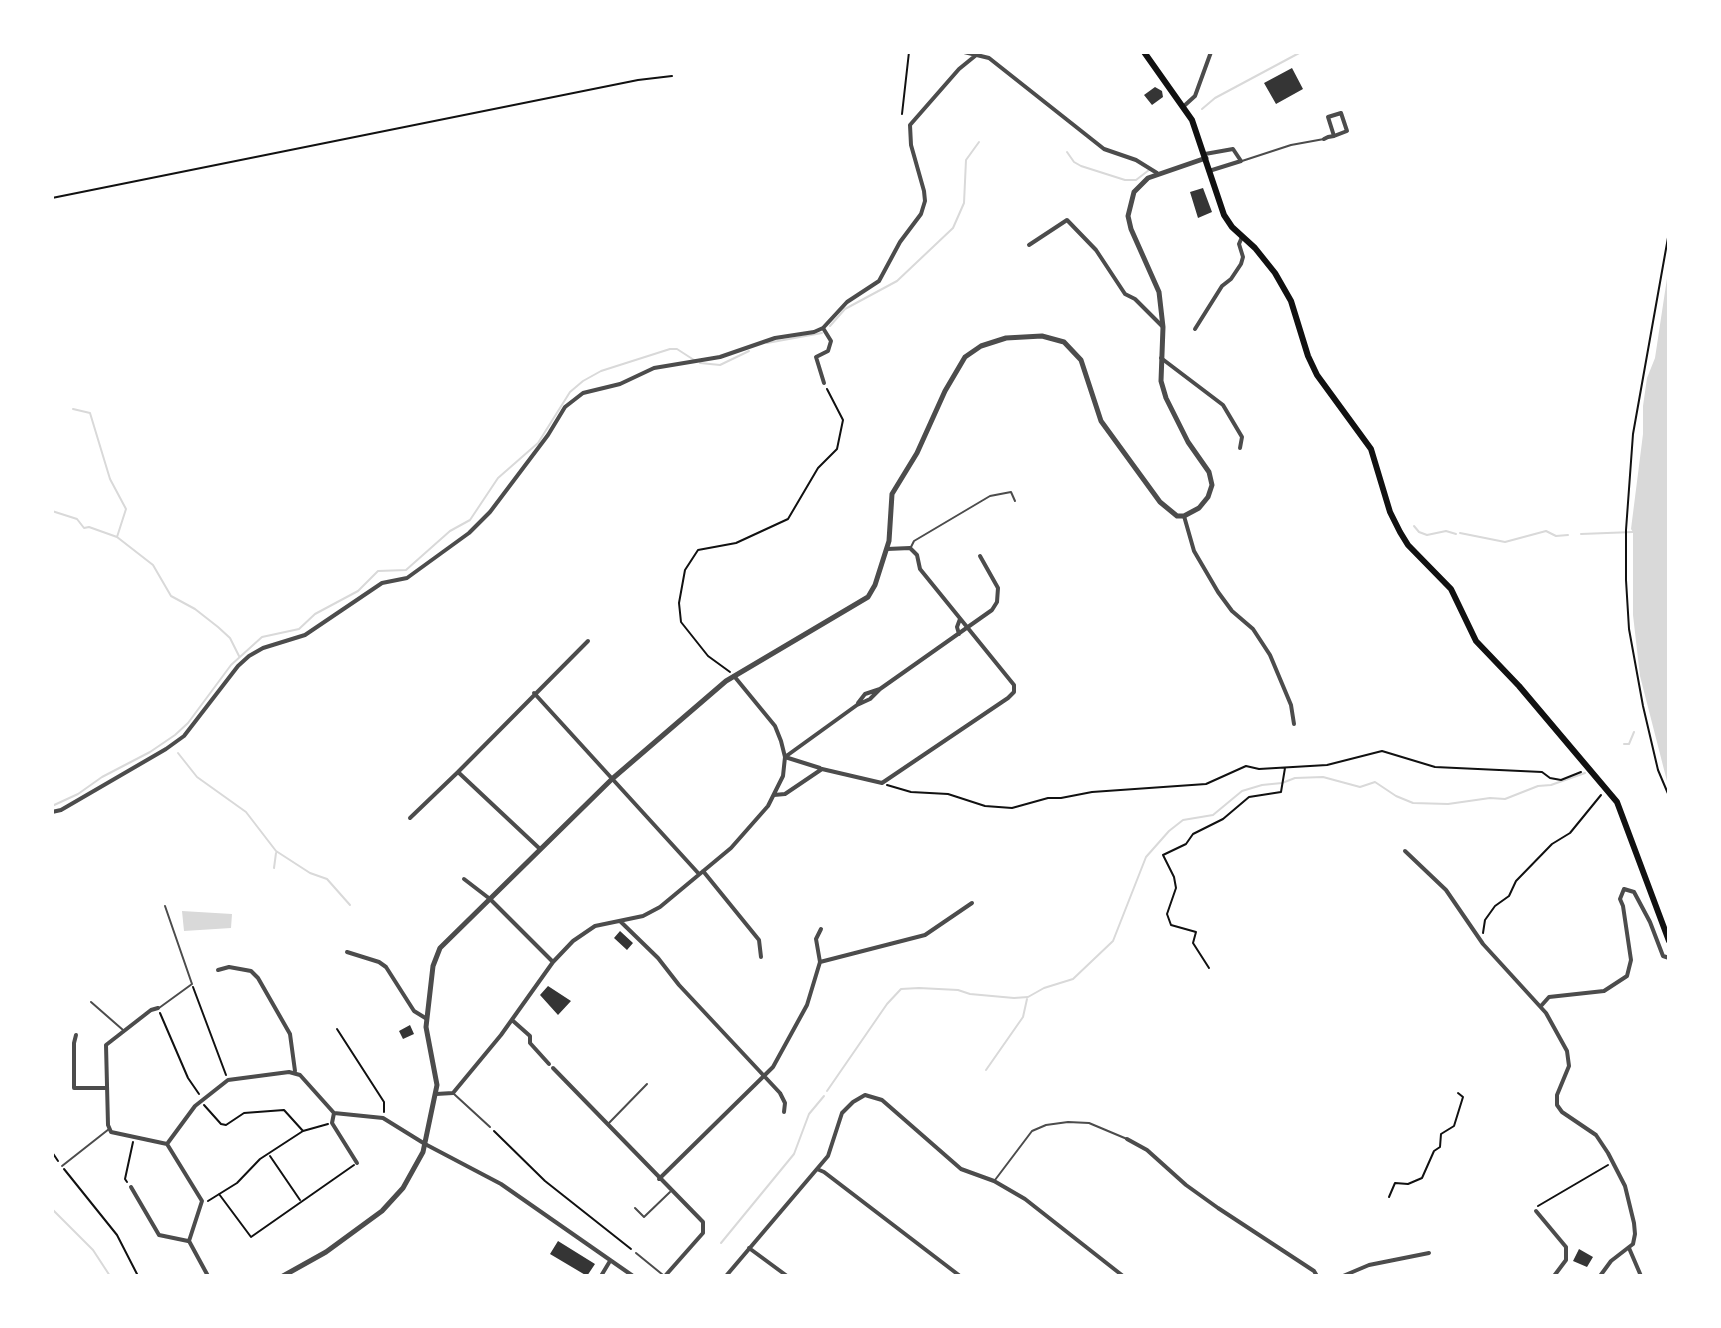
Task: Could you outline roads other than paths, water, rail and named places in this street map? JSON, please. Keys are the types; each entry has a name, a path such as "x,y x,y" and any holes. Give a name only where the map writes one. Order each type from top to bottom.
{"main road":[{"path":"1144,52 1184,106 1198,133 1224,215 1265,259 1281,283 1291,301 1317,375 1371,449 1390,512 1408,545 1451,589 1476,641 1617,802 1669,941"}],"street":[{"path":"964,52 989,58 1104,149 1136,160 1157,173"},
{"path":"1184,106 1195,96 1211,52"},
{"path":"52,812 61,810 184,736 249,656 263,648 305,635 382,583 407,578 469,533 490,512 573,399 583,393 620,384 654,368 720,357 767,340 823,328 847,302 879,281 900,242 921,214 925,201 911,145 910,125 959,69 975,56"},
{"path":"1324,139 1334,136 1347,131 1341,113 1328,117 1334,136"},
{"path":"283,1276 297,1273 382,1211 403,1188 425,1144 436,1094 436,1075 426,1035 437,952 612,779 734,676 864,601 875,585 887,549 892,494 917,453 958,366 981,346 1021,337 1059,339 1081,360 1101,421 1160,502 1171,513 1184,516 1199,508 1208,497 1212,485 1209,472 1180,428 1166,398 1161,381 1163,327 1159,292 1128,216 1134,192 1157,173 1233,149 1241,161 1209,171"},
{"path":"1029,245 1067,220 1096,250 1125,294 1144,306 1163,327"},
{"path":"1195,329 1222,286 1241,264 1243,257 1239,244 1242,237"},
{"path":"823,328 831,341 828,351 816,357 824,383"},
{"path":"1161,358 1223,405 1242,437 1240,448"},
{"path":"1184,516 1194,551 1218,592 1232,611 1253,629 1270,655 1291,705 1294,724"},
{"path":"785,757 882,783 1014,692 1014,685 920,569 917,555 910,548 887,549"},
{"path":"785,757 857,705 865,694 880,689 992,610 999,594 995,580 980,556"},
{"path":"959,634 957,627 960,619"},
{"path":"410,818 588,641"},
{"path":"436,1094 453,1093 512,1020 553,962 588,930 643,916 660,907 731,848 774,795 783,776 785,757 775,726 734,676"},
{"path":"534,693 759,940 761,957"},
{"path":"774,795 785,794 822,769"},
{"path":"458,772 540,849"},
{"path":"1405,851 1446,890 1483,944 1541,1006 1559,1033 1570,1058 1557,1095 1557,1105 1562,1112 1596,1135 1625,1186 1634,1223 1635,1234 1629,1248 1611,1261 1600,1276"},
{"path":"464,879 490,899 553,962"},
{"path":"1541,1006 1549,997 1604,991 1627,976 1631,960 1620,899 1624,889 1634,892 1663,956 1669,958"},
{"path":"820,962 925,935 972,903"},
{"path":"621,922 658,958 783,1098 784,1112"},
{"path":"659,1179 764,1078 792,1037 807,1005 820,962 816,939 821,929"},
{"path":"347,952 386,967 417,1014 427,1019"},
{"path":"218,970 229,967 251,971 258,978 290,1034 295,1072 334,1113 383,1118 501,1184 633,1276"},
{"path":"158,1008 151,1010 106,1045 110,1129 111,1132 167,1144 202,1201 189,1241 208,1276"},
{"path":"512,1020 530,1036 530,1043 551,1066 703,1222 703,1233 665,1276"},
{"path":"76,1035 74,1088 107,1088"},
{"path":"167,1144 202,1100 228,1080 295,1072"},
{"path":"726,1276 831,1150 842,1113 865,1095 882,1100 961,1169 994,1181 1025,1199 1123,1276"},
{"path":"334,1113 332,1123 357,1163"},
{"path":"1127,1139 1147,1150 1207,1200 1314,1271 1317,1276"},
{"path":"817,1169 960,1276"},
{"path":"131,1187 159,1235 189,1241"},
{"path":"1536,1211 1566,1247 1566,1260 1554,1276"},
{"path":"749,1248 787,1276"},
{"path":"1629,1248 1641,1276"},
{"path":"1343,1276 1369,1265 1429,1253"},
{"path":"601,1276 610,1261"}],"lane":[{"path":"1241,161 1291,145 1324,139"},
{"path":"910,548 914,541 990,496 1011,492 1015,501"},
{"path":"158,1008 192,984 165,906"},
{"path":"91,1002 123,1031"},
{"path":"607,1125 647,1084"},
{"path":"453,1093 490,1127"},
{"path":"994,1181 1032,1131 1046,1125 1089,1123 1127,1139"},
{"path":"62,1166 110,1129"},
{"path":"635,1208 644,1217 671,1191"},
{"path":"636,1253 665,1276"}],"waterway":[{"path":"1202,109 1215,98 1301,52"},
{"path":"830,326 845,309 897,281 953,228 964,203 966,160 979,142"},
{"path":"1067,152 1081,166 1125,180 1136,180 1149,170"},
{"path":"767,343 822,333"},
{"path":"52,806 78,794 175,735 188,723 231,665 262,637 299,629 315,614 358,591 378,571 406,570 450,531 470,520 498,478 538,443 570,392 583,381 601,371 670,349 677,349 694,360"},
{"path":"700,363 720,365 749,351"},
{"path":"73,409 90,413 110,479 126,509 117,537"},
{"path":"52,511 77,519 84,528 117,537 153,565 171,596 195,609 230,638 239,656"},
{"path":"1414,526 1427,535 1446,531 1456,534"},
{"path":"1460,533 1505,542 1546,531 1556,536 1568,535"},
{"path":"1581,534 1633,532"},
{"path":"1624,744 1629,744 1634,732"},
{"path":"178,753 197,777 246,812 276,851 310,873 327,879 350,905"},
{"path":"827,1091 887,1004 901,989 958,990 1014,998 1028,997 1044,988 1073,979 1113,941 1146,857 1169,831 1183,820 1213,815 1242,791 1295,778 1323,777 1360,787 1375,782 1413,803 1448,804 1505,799 1585,773"},
{"path":"274,868 276,853"},
{"path":"986,1070 1023,1017 1027,999"},
{"path":"721,1243 794,1154 809,1114 824,1096"},
{"path":"52,1209 93,1250 110,1276"}]}
